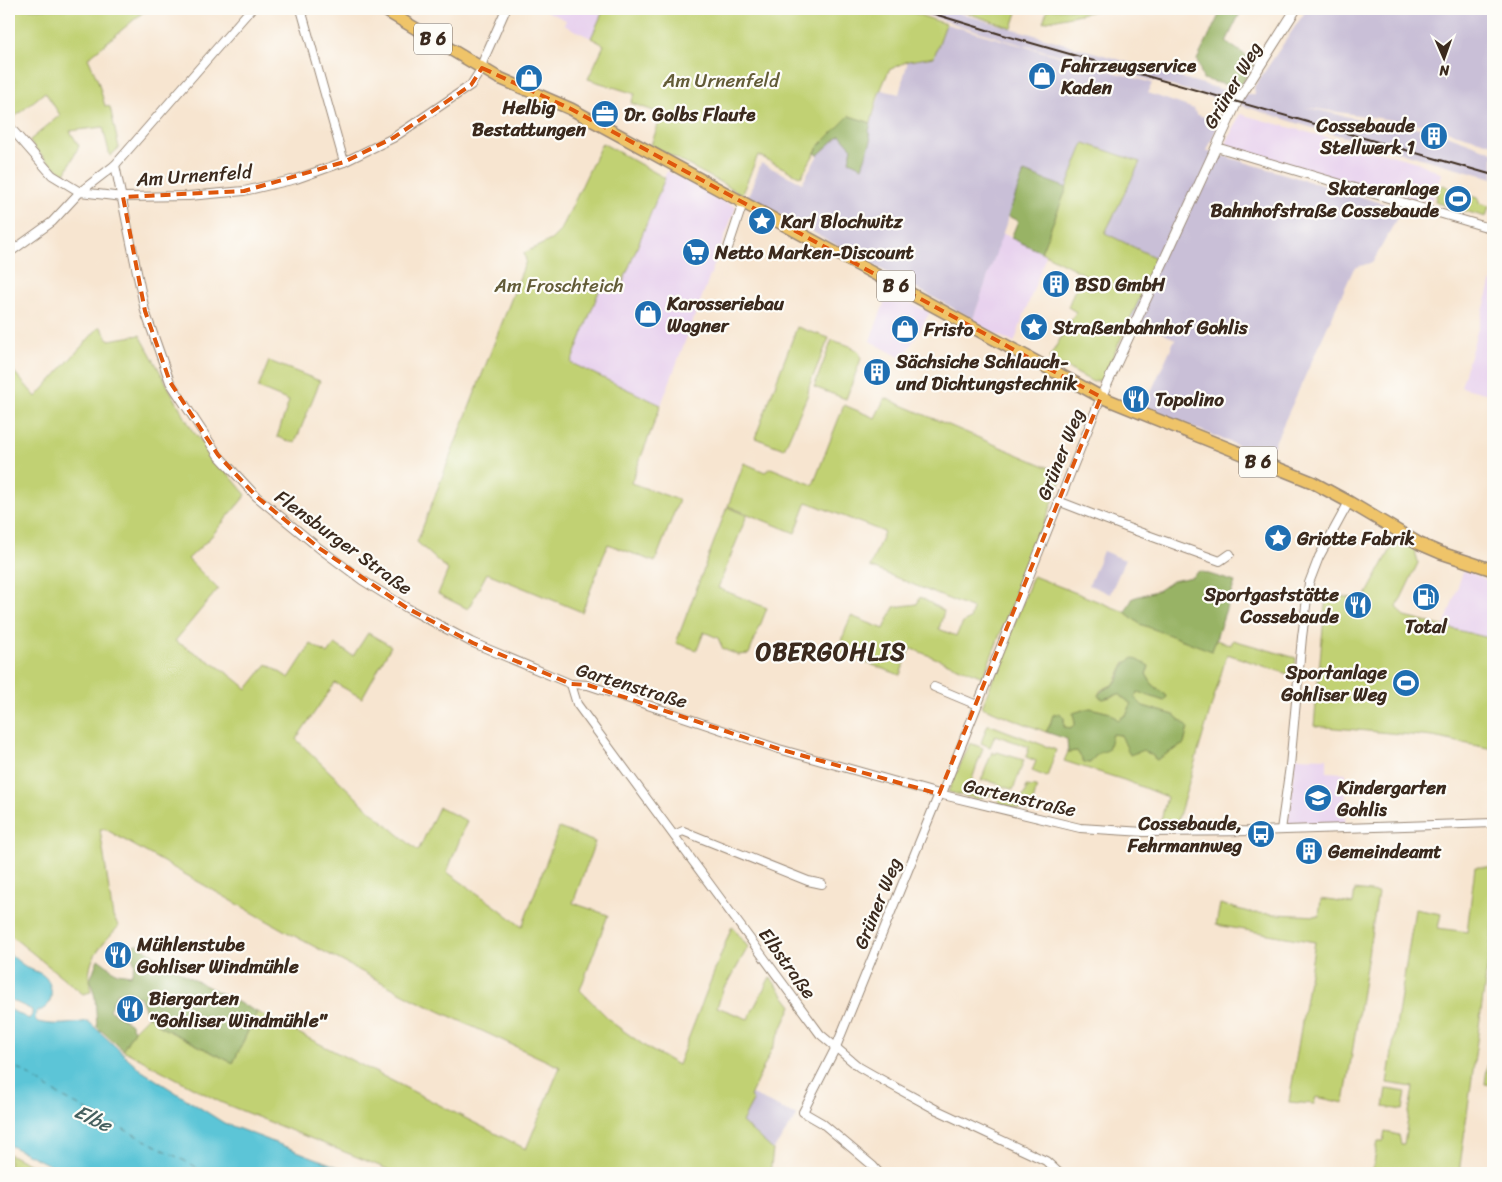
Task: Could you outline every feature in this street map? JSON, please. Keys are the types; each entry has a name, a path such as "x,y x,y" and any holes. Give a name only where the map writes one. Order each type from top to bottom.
{"main road":[{"name":"B 6","path":"383,9 497,77 571,109 1101,398 1312,482 1350,502 1420,544 1493,570"}],"street":[{"path":"9,253 52,222 80,192 115,165 251,9"},
{"path":"301,9 344,162"},
{"name":"Am Urnenfeld","path":"80,192 123,197 189,196 244,191 296,179 344,162 401,132 471,84 482,68 483,61 506,9"},
{"name":"Grüner Weg","path":"879,1173 822,1123 803,1112 836,1047 939,794 943,791 1101,398 1239,98 1296,9"},
{"path":"9,126 52,174 80,192"},
{"path":"1216,146 1493,229"},
{"name":"Flensburger Straße","path":"115,165 145,311 170,382 218,455 256,497 362,580 407,608 471,642 558,678"},
{"path":"727,251 743,203"},
{"path":"1058,501 1220,561 1230,554"},
{"path":"1281,830 1290,766 1308,589 1320,557 1350,502"},
{"name":"Gartenstraße","path":"558,678 571,684 588,685 779,749 939,794 1080,828 1144,832 1281,830 1493,823"},
{"name":"Elbstraße","path":"571,684 577,704 820,1034 859,1067 937,1110 1046,1161 1059,1173"},
{"path":"934,687 977,705"},
{"path":"674,835 683,831 808,881 822,884"}],"highlighted area":[{"path":"482,68 571,109 1101,397 939,794 779,749 588,685 571,684 473,643 407,608 319,548 257,497 218,455 170,382 145,311 123,197 244,191 344,162 393,138 471,85"}],"shaded area":[{"path":"542,9 604,9 591,38 564,25 566,20"},
{"path":"908,9 945,9 1220,89 1250,95 1255,94 1254,87 1307,9 1493,9 1493,144 1426,125 1304,107 1386,125 1422,128 1493,152 1493,178 1009,41"},
{"path":"946,24 1152,83 1148,93 1194,109 1196,114 1219,123 1207,151 1402,209 1373,262 1354,268 1268,458 1144,407 1175,339 1130,318 1158,259 1105,233 1139,162 1085,143 1067,188 1024,172 973,319 748,197 761,163 802,183 818,155 840,135 852,148 869,131 881,90 899,94 908,61 934,57"},
{"path":"1240,114 1417,162 1442,174 1431,201 1427,202 1303,170 1225,146"},
{"path":"667,171 736,207 661,405 571,363 601,285 619,291"},
{"path":"1002,233 1046,255 1014,343 972,322"},
{"path":"1493,277 1493,395 1461,387"},
{"path":"888,293 930,312 903,359 870,341"},
{"path":"1103,551 1125,560 1110,594 1089,585"},
{"path":"1464,569 1493,583 1493,639 1444,627"},
{"name":"Kindergarten Gohlis","path":"1295,757 1327,758 1327,772 1346,773 1345,824 1288,826"},
{"path":"751,1094 797,1116 773,1150 742,1122 753,1102 750,1097"}],"green space":[{"path":"16,9 147,9 88,58 98,81 105,106 110,107 119,148 110,156 103,127 70,131 79,146 65,174 46,160 29,141 60,115 45,92 11,120 9,118 9,16"},
{"path":"604,9 902,9 946,24 934,57 908,61 889,70 878,96 871,123 849,116 818,147 801,177 758,155 742,194 651,145 662,114 631,103 635,94 588,79 604,45 591,38"},
{"path":"955,9 1018,9 1012,28"},
{"path":"1048,9 1103,9 1043,22"},
{"path":"1222,9 1242,9 1226,42 1256,62 1239,88 1203,79 1197,60"},
{"path":"849,116 871,123 869,131 871,141 862,167 849,161 852,148 840,135 818,155 815,153 818,147"},
{"name":"Am Froschteich","path":"602,143 665,178 619,292 601,286 571,363 661,405 631,483 679,500 655,562 608,544 582,612 487,573 468,609 438,594 448,570 417,542 526,261 524,253 551,240 561,230"},
{"path":"1084,143 1140,162 1105,233 1158,259 1102,380 1093,382 1049,358 1076,312 1068,307 1075,290 1078,286 1090,281 1092,278 1041,252"},
{"path":"1024,172 1067,188 1041,252 1011,238 1018,221 1008,216"},
{"name":"Skateranlage Bahnhofstraße Cossebaude","path":"1444,185 1456,193 1479,198 1479,203 1489,206 1486,217 1437,203 1435,201 1439,187"},
{"path":"100,326 109,340 140,335 192,430 246,495 209,539 188,559 218,589 175,641 222,669 247,689 267,664 289,678 311,644 328,654 335,644 353,656 368,633 391,646 362,698 335,683 296,739 365,806 418,851 439,807 467,821 447,872 522,927 559,828 595,842 573,903 608,915 580,990 614,1024 649,1049 678,1065 732,926 748,947 727,985 724,987 717,1007 748,1019 770,977 792,1006 751,1094 750,1097 753,1101 742,1122 773,1150 770,1173 397,1173 220,1102 123,1050 134,1030 148,1016 163,1028 233,1063 257,1012 526,1149 560,1067 415,1000 287,932 105,829 100,829 113,917 119,926 95,955 90,971 91,992 83,994 9,934 9,366 36,397"},
{"path":"797,327 829,338 809,386 808,394 784,449 755,438"},
{"path":"832,340 854,348 861,359 846,399 814,387"},
{"path":"269,361 320,381 295,443 277,437 289,401 258,388"},
{"path":"885,398 1064,474 983,677 910,648 900,675 837,652 851,616 884,629 894,607 917,604 920,597 944,611 939,629 956,636 963,623 970,619 973,609 870,567 884,532 807,502 795,533 728,506 744,463 765,472 771,468 813,485 844,405 875,418"},
{"path":"727,507 747,515 718,588 767,608 749,654 738,655 723,649 718,638 704,632 697,650 676,643"},
{"name":"Sportanlage Gohliser Weg","path":"1397,538 1415,551 1418,563 1397,607 1405,617 1493,639 1493,749 1433,737 1314,726 1326,595 1364,599"},
{"path":"1199,571 1235,582 1212,651 1140,624 1125,612 1133,598 1159,590 1172,581 1192,577"},
{"path":"1033,576 1125,612 1140,624 1212,650 1216,640 1231,645 1233,640 1296,658 1294,676 1227,654 1176,826 1159,827 1167,797 1124,780 1064,761 1068,752 1077,751 1084,762 1090,763 1112,734 1121,735 1153,756 1156,760 1184,744 1188,727 1174,715 1143,706 1134,697 1138,692 1164,701 1167,696 1152,684 1146,674 1149,667 1125,662 1114,684 1101,690 1098,695 1103,699 1119,694 1131,704 1127,714 1118,720 1110,713 1090,708 1072,728 1064,727 1064,718 1053,715 1046,732 982,707"},
{"path":"1134,658 1149,666 1146,674 1152,684 1167,696 1164,701 1138,692 1134,697 1143,706 1174,715 1188,727 1184,744 1156,760 1143,750 1130,755 1121,735 1112,734 1108,750 1097,754 1090,763 1084,762 1077,751 1068,752 1067,739 1046,732 1053,715 1060,713 1064,718 1064,727 1072,728 1075,723 1073,713 1090,708 1110,713 1118,720 1127,714 1131,704 1119,694 1103,699 1098,696 1101,691 1112,686 1117,681 1125,664"},
{"path":"988,724 1056,750 1047,777 1032,771 1036,761 1026,757 1029,747 995,735 990,747 981,743"},
{"path":"970,743 983,748 970,785 994,794 977,799 948,792"},
{"path":"992,752 1024,760 1013,790 987,780 981,781"},
{"path":"1026,786 1037,787 1030,812 998,803 1000,796 1019,803 1028,788 1025,789"},
{"path":"1475,867 1493,867 1493,924 1459,1173 1372,1173 1378,1141 1383,1141 1385,1132 1399,1135 1401,1144 1404,1144 1413,1087 1387,1083 1415,909 1441,914 1438,928 1467,932"},
{"path":"1355,890 1378,893 1344,1103 1316,1097 1314,1104 1289,1102 1315,942 1216,925 1220,904 1252,913 1319,916 1321,899 1353,904"},
{"path":"137,944 189,977 257,1012 233,1063 163,1028 148,1016 140,997 117,993 109,1010 130,1023 134,1030 123,1050 97,1027 95,997 90,980 98,959 117,973 131,975 135,964 128,947"},
{"path":"1493,1022 1493,1085 1485,1084"},
{"path":"1387,1089 1406,1092 1403,1110 1384,1107"},
{"path":"9,1154 46,1173 9,1173"}],"water":[{"name":"Elbe","path":"9,954 25,966 42,975 48,981 51,999 47,1007 36,1012 35,1019 38,1022 63,1024 88,1021 142,1071 224,1123 354,1173 66,1173 9,1145 9,1009 29,1019 32,1015 32,1010 9,999"}],"ferry route":[{"path":"9,1062 62,1097 208,1173"}],"railway":[{"path":"918,9 1493,175"}],"place":[{"name":"Fahrzeugservice Kaden","path":"1042,76"},
{"name":"Helbig Bestattungen","path":"529,78"},
{"name":"Dr. Golbs Flaute","path":"605,114"},
{"name":"Cossebaude Stellwerk 1","path":"1434,136"},
{"name":"Skateranlage Bahnhofstraße Cossebaude","path":"1458,199"},
{"name":"Karl Blochwitz","path":"762,221"},
{"name":"Netto Marken-Discount","path":"696,252"},
{"name":"BSD GmbH","path":"1056,284"},
{"name":"Karosseriebau Wagner","path":"648,314"},
{"name":"Straßenbahnhof Gohlis","path":"1034,327"},
{"name":"Fristo","path":"905,329"},
{"name":"Sächsiche Schlauch- und Dichtungstechnik","path":"877,372"},
{"name":"Topolino","path":"1136,399"},
{"name":"Griotte Fabrik","path":"1278,538"},
{"name":"Total","path":"1426,597"},
{"name":"Sportgaststätte Cossebaude","path":"1358,605"},
{"name":"Sportanlage Gohliser Weg","path":"1406,683"},
{"name":"Kindergarten Gohlis","path":"1318,798"},
{"name":"Cossebaude, Fehrmannweg","path":"1261,834"},
{"name":"Gemeindeamt","path":"1309,851"},
{"name":"Mühlenstube Gohliser Windmühle","path":"118,955"},
{"name":"Biergarten \"Gohliser Windmühle\"","path":"130,1009"}],"district":[{"name":"OBERGOHLIS","path":"831,652"}]}
